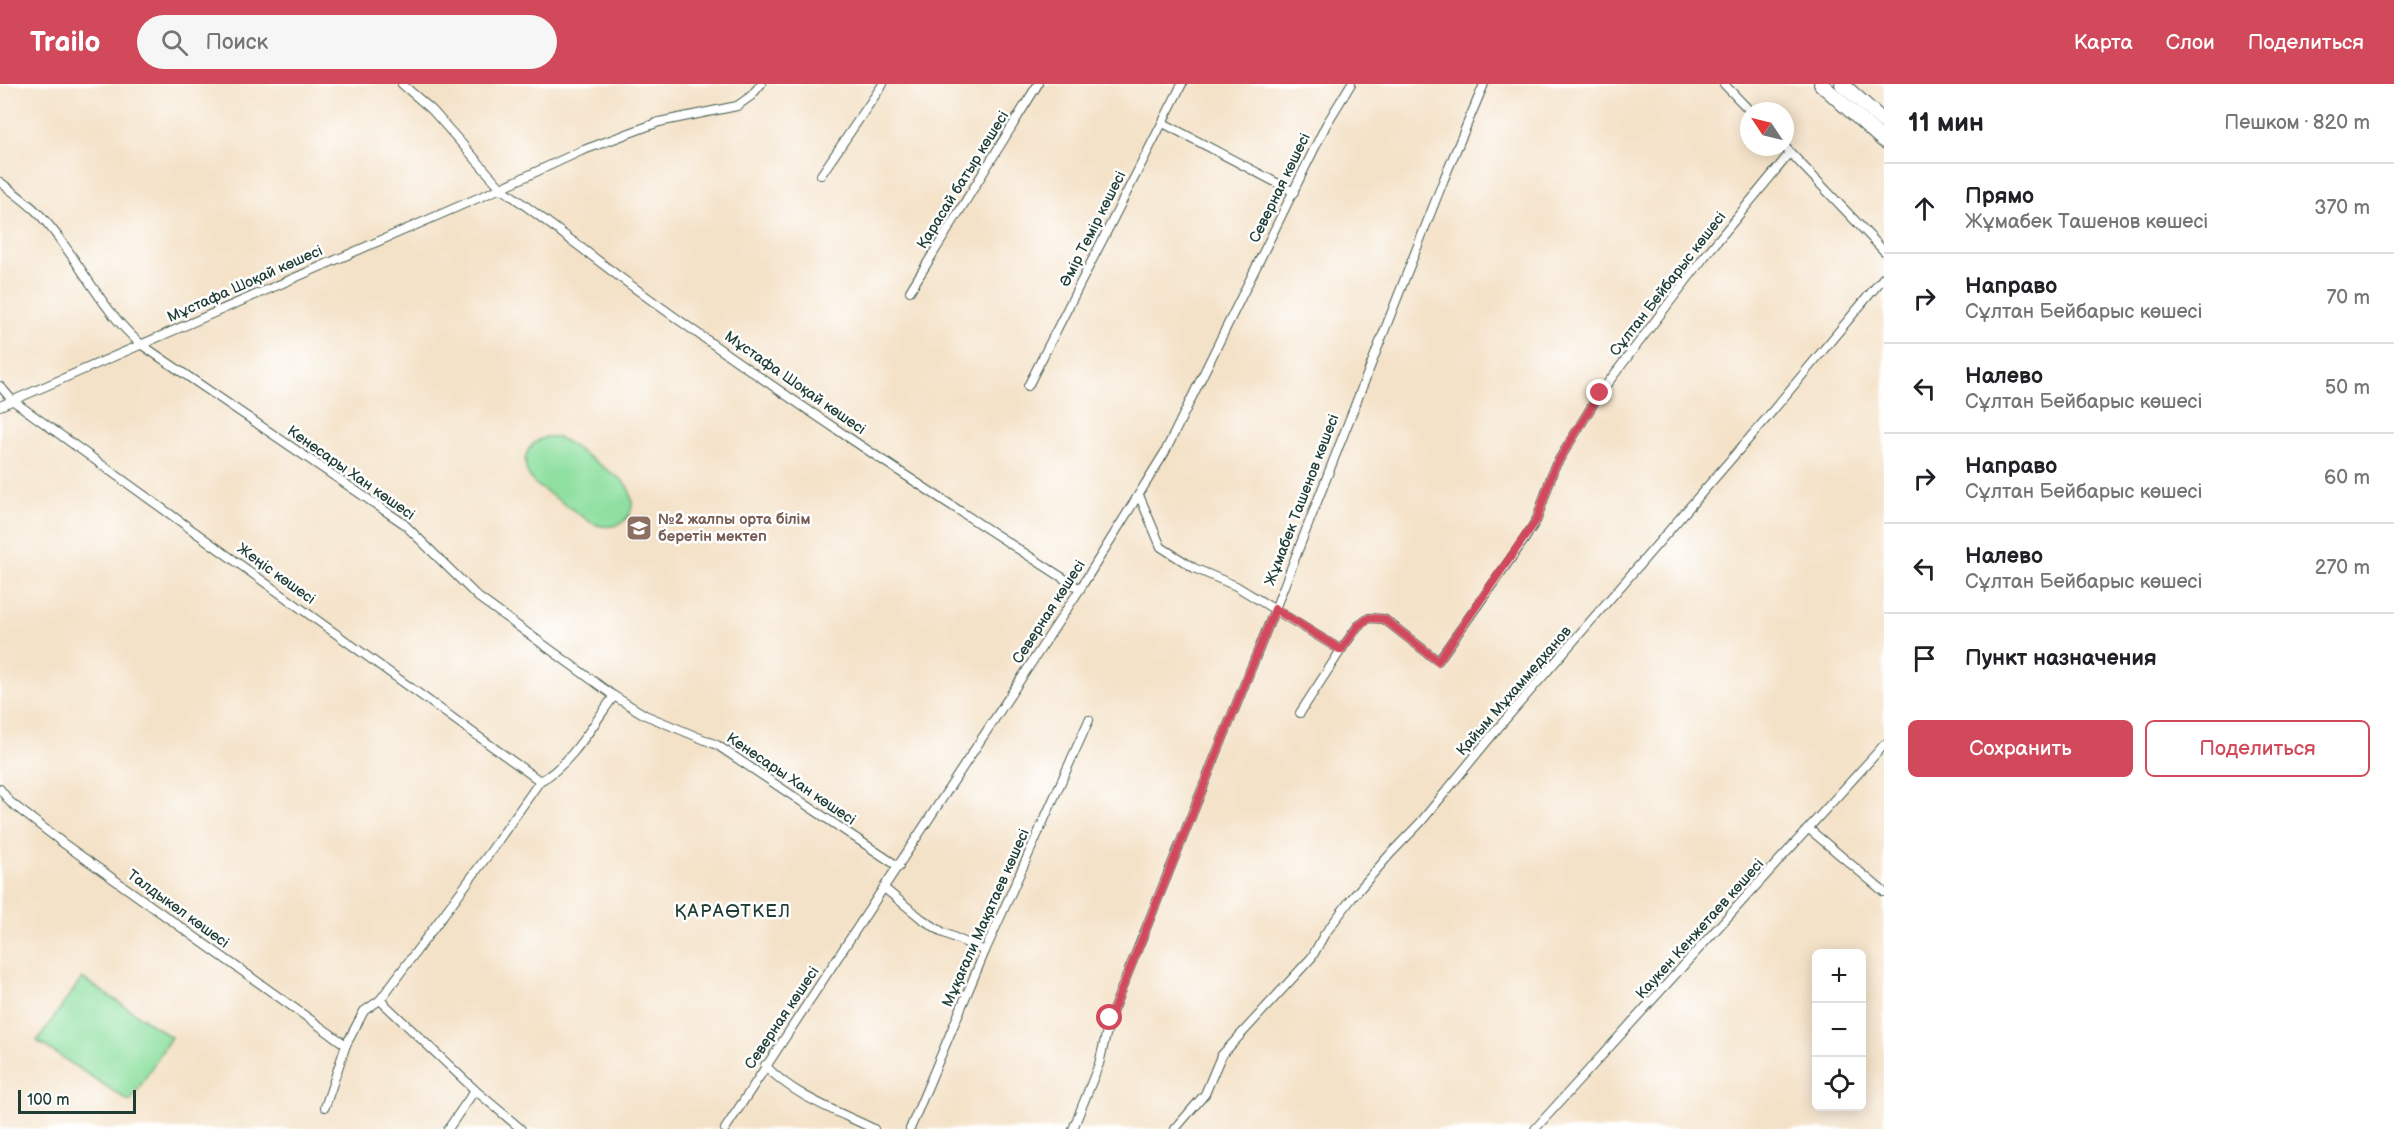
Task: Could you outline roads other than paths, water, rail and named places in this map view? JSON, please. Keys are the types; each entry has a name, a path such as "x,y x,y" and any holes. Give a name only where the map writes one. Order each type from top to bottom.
{"highway":[{"path":"1821,84 1884,141"},
{"path":"1842,84 1884,122"}],"street":[{"name":"Мұстафа Шоқай көшесі","path":"402,84 432,110 501,188 552,224 621,278 882,461 1080,589"},
{"path":"501,188 581,151 659,122 737,106 751,96 761,84"},
{"path":"821,176 884,84"},
{"name":"Қарасай батыр көшесі","path":"910,291 1038,84"},
{"name":"Әмір Темір көшесі","path":"1028,386 1182,84"},
{"name":"Северная көшесі","path":"725,1129 1080,589 1165,452 1326,125 1351,84"},
{"name":"Жұмабек Ташенов көшесі","path":"1073,1129 1098,1064 1110,1018 1121,990 1275,609 1351,411 1484,84"},
{"path":"1724,84 1741,102"},
{"path":"1163,123 1294,192"},
{"name":"Сұлтан Бейбарыс көшесі","path":"1341,650 1358,626 1369,618 1384,619 1438,661 1537,519 1554,468 1600,393 1782,156"},
{"path":"1793,156 1884,251"},
{"name":"Кенесары Хан көшесі","path":"0,182 40,216 112,315 142,345 403,523 478,597 614,696 645,715 717,745 899,867"},
{"name":"Мұстафа Шоқай көшесі","path":"0,406 501,188"},
{"name":"Қайым Мұхаммедханов","path":"1176,1129 1205,1094 1221,1056 1312,957 1324,935 1352,898 1390,853 1420,823 1498,728 1765,420 1884,277"},
{"name":"Жеңіс көшесі","path":"0,386 12,400 540,781"},
{"path":"1139,495 1161,547 1194,568 1236,586 1341,650 1300,713"},
{"path":"325,1107 345,1045 364,1011 380,1000 540,781 552,775 564,763 614,696"},
{"name":"Мұқағали Мақатаев көшесі","path":"910,1129 985,951 1089,720"},
{"name":"Каукен Кенжетаев көшесі","path":"1535,1129 1884,745"},
{"name":"Талдыкөл көшесі","path":"0,789 10,802 63,843 345,1045"},
{"path":"1809,828 1884,892"},
{"path":"884,888 922,919 944,933 985,951"},
{"path":"380,1000 475,1090 522,1129"},
{"path":"765,1065 777,1078 806,1096 874,1129"},
{"path":"448,1129 475,1090"}],"place":[{"name":"№2 жалпы орта білім беретін мектеп","path":"639,528"}],"district":[{"name":"ҚАРАӨТКЕЛ","path":"733,911"}]}
